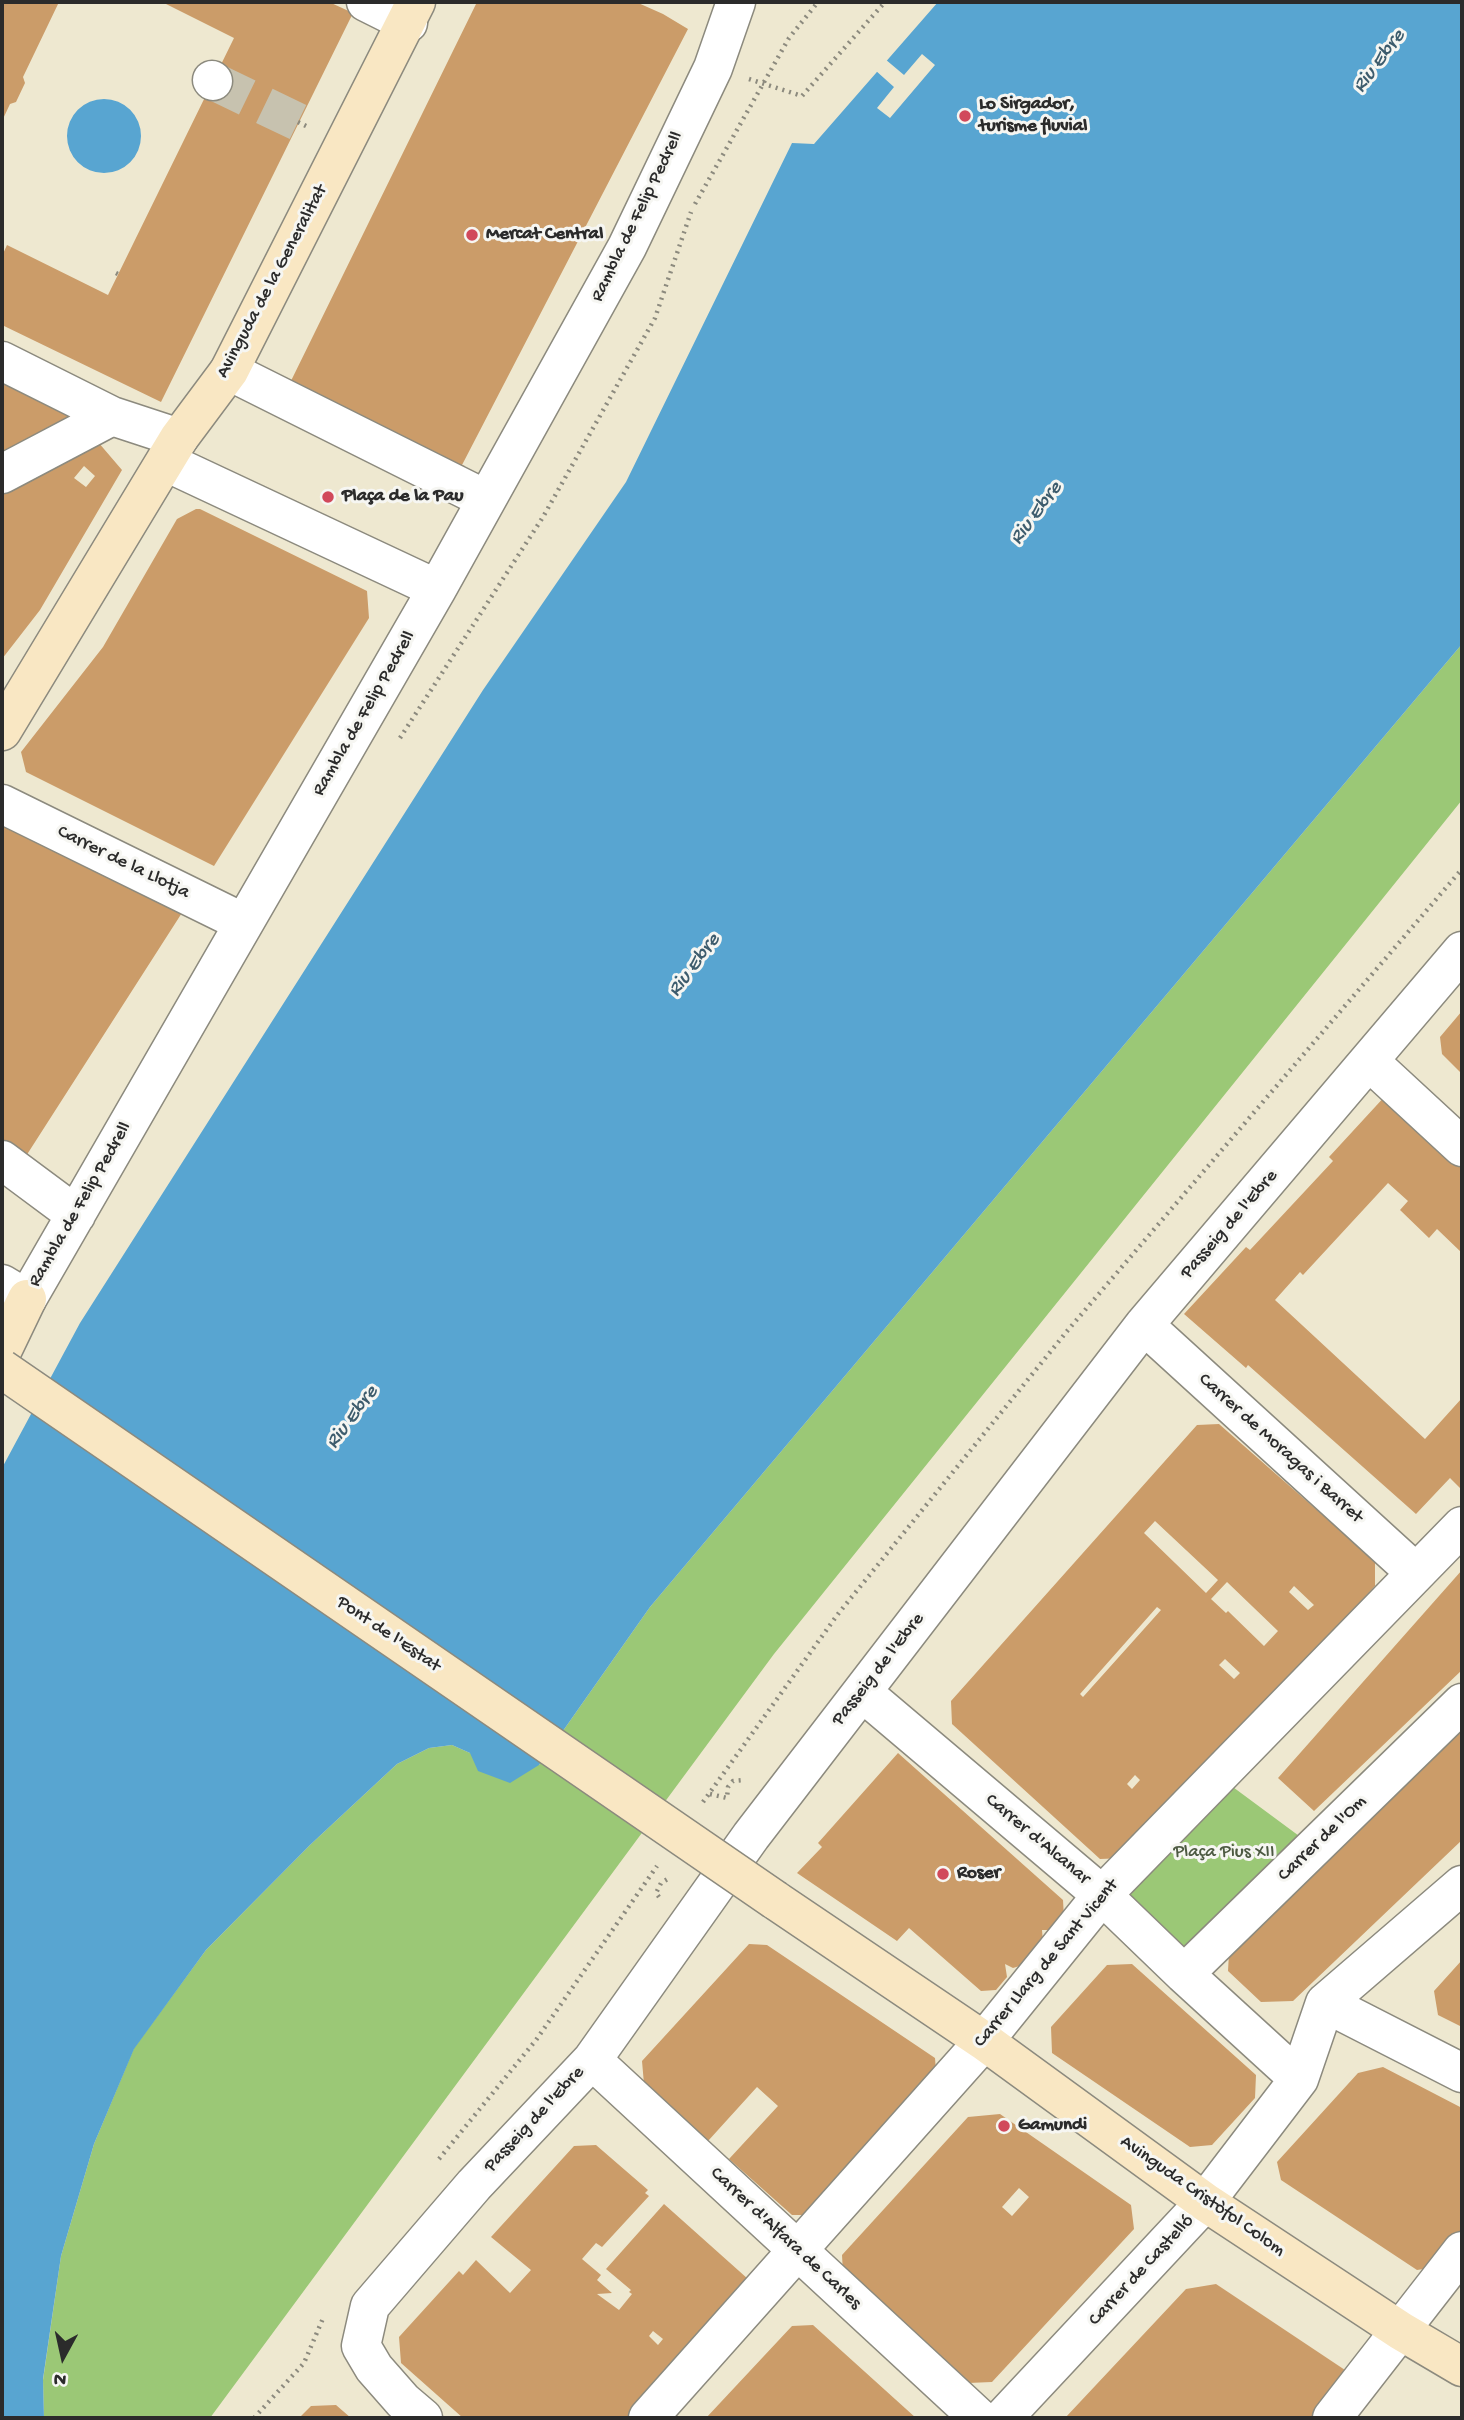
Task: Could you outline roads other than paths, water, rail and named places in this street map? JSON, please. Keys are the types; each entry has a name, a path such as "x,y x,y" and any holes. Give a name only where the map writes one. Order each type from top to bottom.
{"street":[{"path":"366,2 412,12"},
{"name":"Rambla de Felip Pedrell","path":"2,1351 14,1292 75,1215 437,589 627,247 713,68 736,2"},
{"name":"Rambla de Felip Pedrell","path":"713,68 761,2"},
{"name":"Avinguda de la Generalitat","path":"2,731 172,450 229,371 412,12"},
{"path":"2,361 112,416 437,589"},
{"path":"229,371 485,499"},
{"path":"2,474 112,416"},
{"name":"Carrer de la Llotja","path":"2,804 244,922"},
{"name":"Passeig de l'Ebre","path":"413,2410 374,2368 361,2346 370,2306 474,2185 592,2060 751,1836 1144,1325 1462,951"},
{"path":"1370,1062 1462,1147"},
{"path":"2,1160 75,1215"},
{"name":"Carrer de Moragas i Barret","path":"1144,1325 1416,1573"},
{"name":"Pont de l'Estat","path":"2,1369 775,1900"},
{"name":"Carrer Llarg de Sant Vicent","path":"648,2418 984,2041 1102,1895 1462,1526"},
{"name":"Carrer d'Alcanar","path":"862,1692 1102,1895 1299,2079"},
{"name":"Carrer de l'Om","path":"1184,1974 1462,1703"},
{"path":"1462,1885 1325,2003 1462,2073"},
{"name":"Avinguda Cristòfol Colom","path":"775,1900 984,2041 1205,2202 1401,2331 1462,2367"},
{"name":"Carrer de Castelló","path":"1003,2418 1205,2202 1299,2079 1325,2003"},
{"name":"Carrer d'Alfara de Carles","path":"592,2060 979,2418"},
{"path":"1332,2418 1462,2251"}],"water":[{"name":"Riu Ebre","path":"938,2 1462,2 1462,644 650,1607 539,1765 510,1783 478,1771 470,1753 452,1745 429,1748 397,1764 310,1845 206,1950 134,2049 94,2144 61,2256 43,2379 44,2418 2,2418 2,1468 80,1323 483,690 626,482 792,143 814,144"},
{"path":"104,99 118,102 130,110 138,122 141,136 138,150 130,162 118,170 104,173 90,170 78,162 70,150 67,136 70,122 78,110 90,102"}],"tunnel":[{"path":"213,81 298,122"}],"place":[{"name":"Lo Sirgador, turisme fluvial","path":"965,116"},
{"name":"Mercat Central","path":"472,235"},
{"name":"Plaça de la Pau","path":"328,497"},
{"name":"Roser","path":"943,1874"},
{"name":"Gamundi","path":"1004,2126"}],"park label":[{"name":"Plaça Pius XII","path":"1224,1853"}]}
